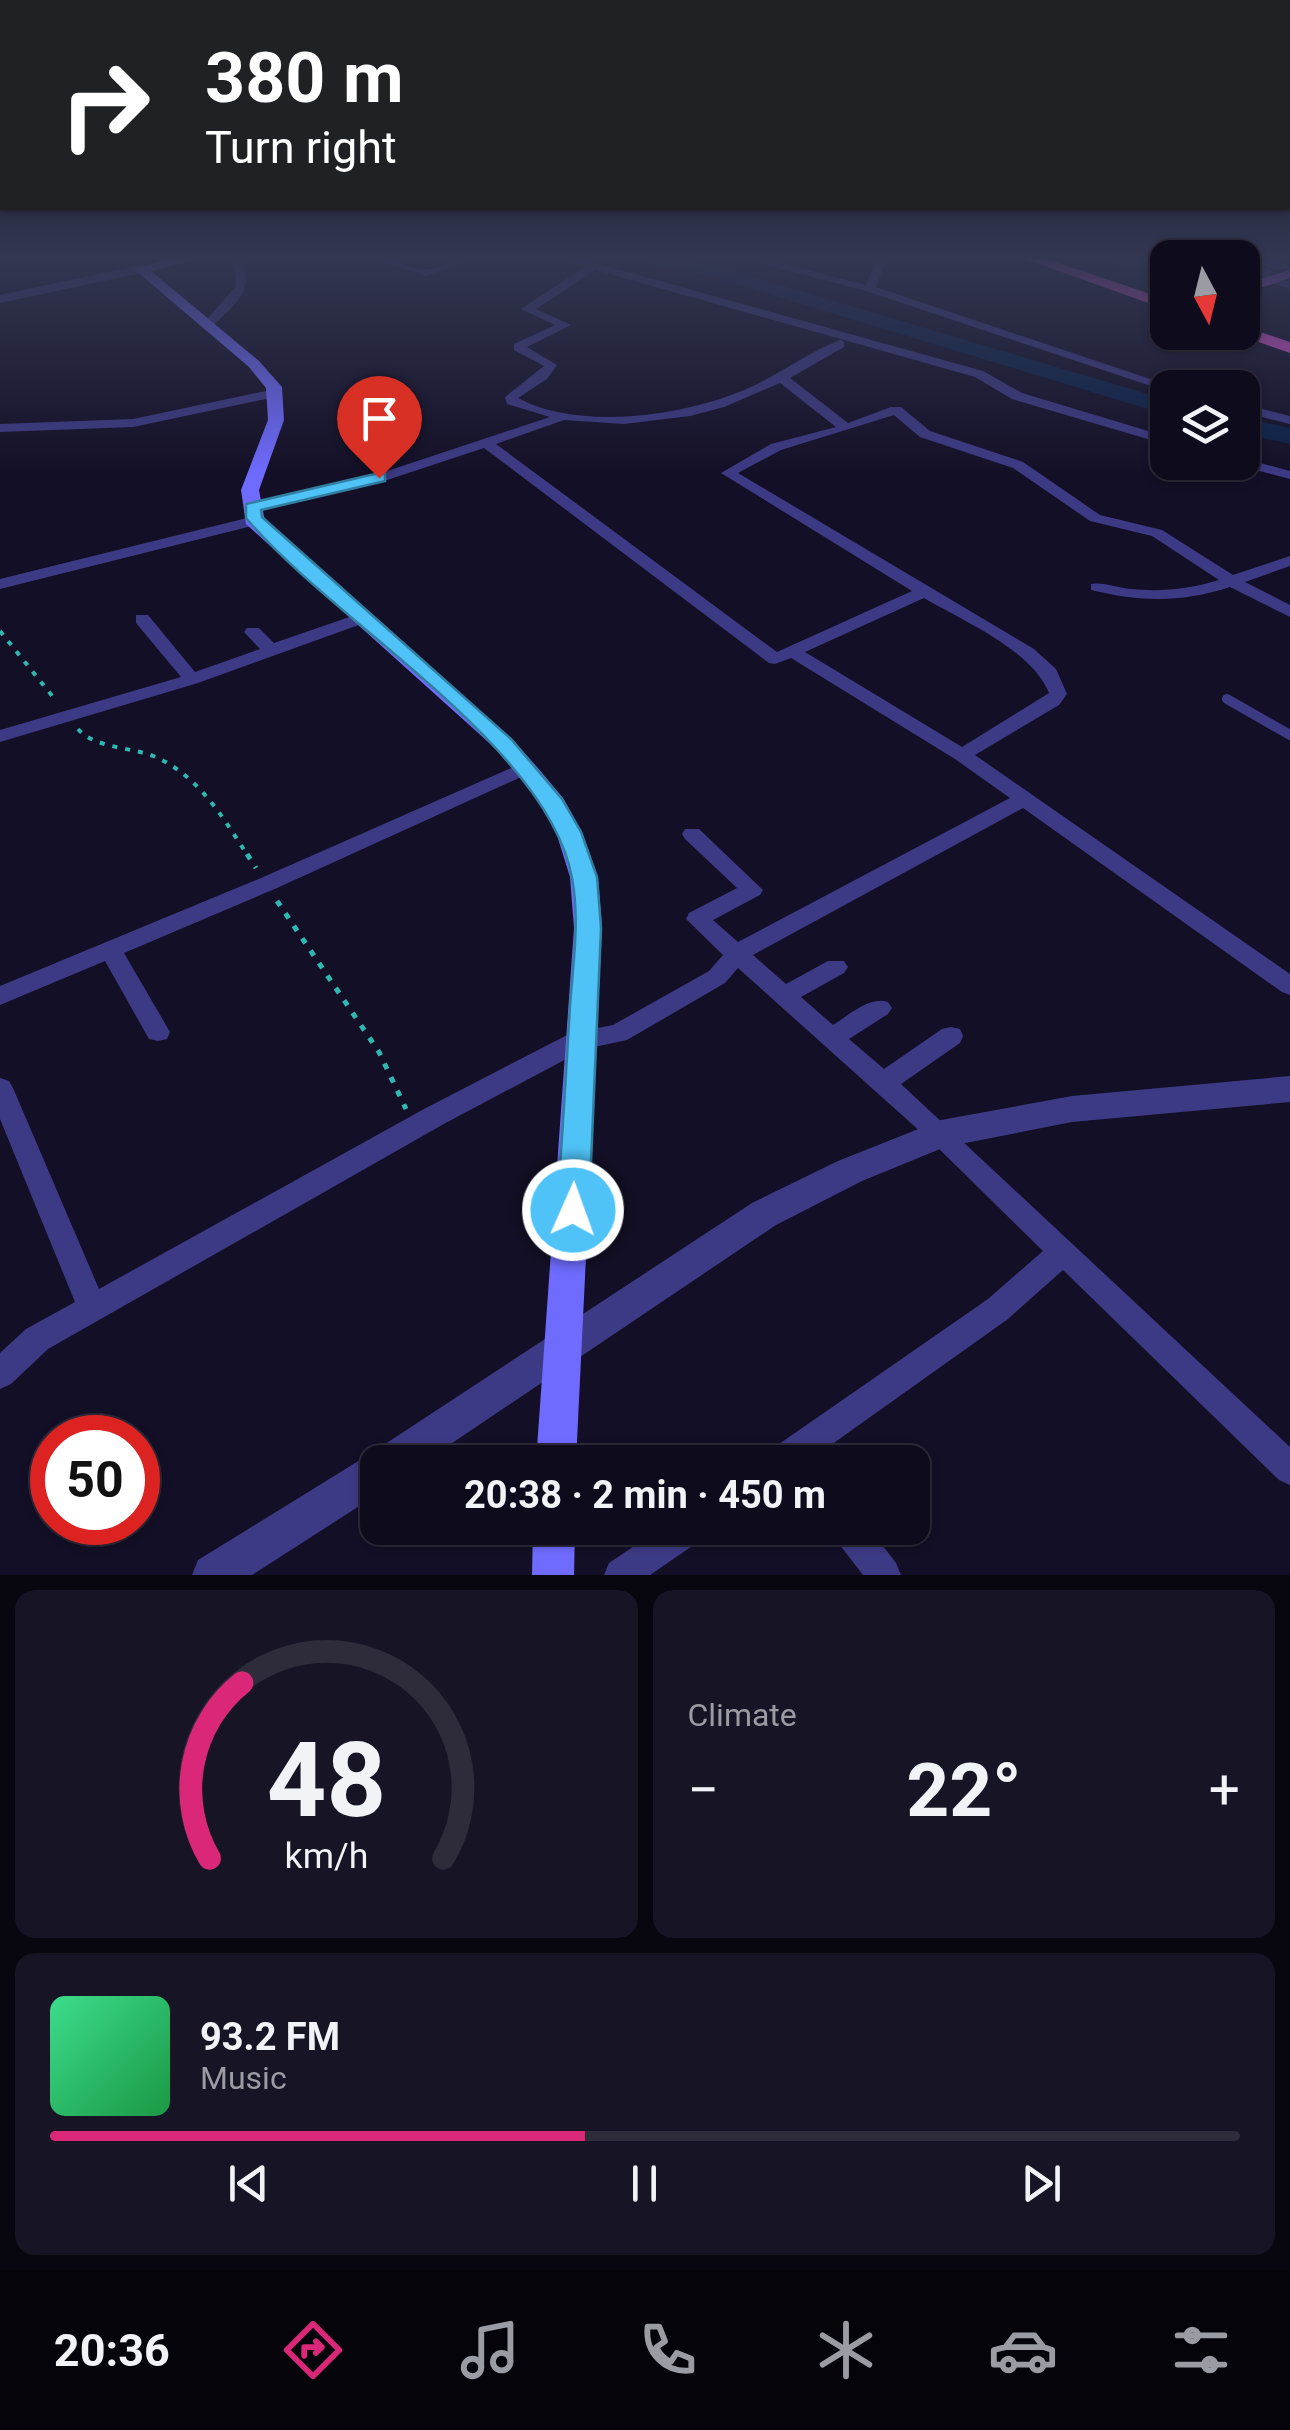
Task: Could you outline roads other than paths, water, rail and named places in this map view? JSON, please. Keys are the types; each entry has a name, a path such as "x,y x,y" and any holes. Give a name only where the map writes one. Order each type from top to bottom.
{"highway":[{"path":"1260,328 1290,339"},
{"path":"1260,337 1290,348"}],"main road":[{"path":"211,328 254,364 275,393 276,420 250,490 254,514 360,618 504,744 554,804 569,832 584,877 588,928 557,1445"},
{"path":"552,1575 553,1545"}],"street":[{"path":"558,328 518,347 552,365 544,376 512,396 512,401 535,412 564,416 667,420 729,402 840,344"},
{"path":"817,328 840,344 889,348"},
{"path":"822,328 979,374 1017,396 1150,436"},
{"path":"990,328 1150,381"},
{"path":"780,376 846,428"},
{"path":"0,428 134,422 275,393"},
{"path":"962,755 1052,701 1056,688 1044,664 728,473 776,446 896,410 926,434 1018,465 1095,518 1157,533 1290,612"},
{"path":"1260,412 1290,420"},
{"path":"0,584 379,478 564,416"},
{"path":"488,444 774,659 926,591"},
{"path":"1260,468 1286,476"},
{"path":"1097,588 1130,594 1192,594 1290,560"},
{"path":"0,736 192,678 360,618"},
{"path":"142,619 174,645 192,678"},
{"path":"253,632 271,650"},
{"path":"793,652 962,755 1290,986"},
{"path":"0,996 266,884 525,768"},
{"path":"0,1374 38,1339 92,1308 415,1127 580,1040 618,1033 717,977 737,953 1022,800"},
{"path":"692,834 752,890 696,919 884,1082 1290,1469"},
{"path":"110,950 158,1032"},
{"path":"785,995 836,967"},
{"path":"833,1037 880,1008"},
{"path":"884,1082 951,1036"},
{"path":"0,1088 92,1308"},
{"path":"416,1445 764,1214 850,1171 940,1134 1072,1109 1290,1089"},
{"path":"811,1445 998,1309 1062,1252"},
{"path":"213,1575 360,1481"},
{"path":"622,1575 664,1545"},
{"path":"861,1545 884,1575"}],"lane":[{"path":"1227,699 1290,735"}],"waterway":[{"path":"904,328 1150,403"},
{"path":"1260,429 1290,436"}]}
